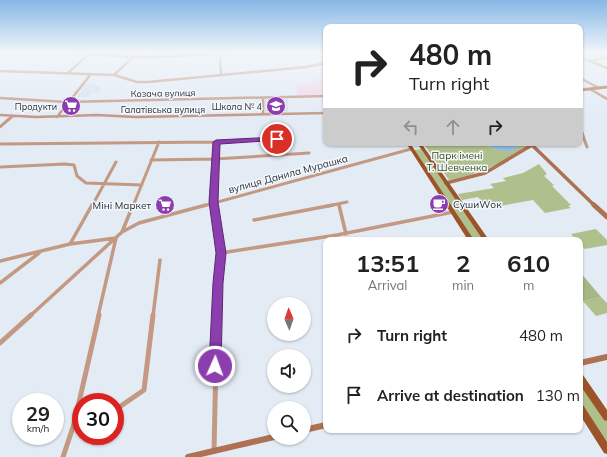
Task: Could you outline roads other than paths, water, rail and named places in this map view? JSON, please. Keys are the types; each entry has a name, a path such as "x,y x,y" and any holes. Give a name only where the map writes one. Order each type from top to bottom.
{"main road":[{"path":"410,146 469,237"},
{"path":"411,149 418,146"},
{"path":"422,146 484,237"},
{"path":"583,382 607,417"},
{"path":"583,413 607,450"}],"street":[{"path":"57,117 67,102 91,74"},
{"path":"95,74 114,76 137,82 148,82 228,74"},
{"path":"583,80 599,88"},
{"path":"583,90 607,87"},
{"path":"590,89 607,99"},
{"name":"Козача вулиця","path":"0,98 67,102 323,96"},
{"path":"263,98 263,114"},
{"name":"Галатівська вулиця","path":"0,115 57,117 97,115 136,117 323,113"},
{"path":"0,127 14,116"},
{"path":"583,136 587,148"},
{"path":"0,144 216,142 279,139 282,155"},
{"path":"122,232 159,142"},
{"path":"214,451 216,334 221,253 214,202 216,142"},
{"path":"446,183 485,173 528,146"},
{"path":"533,146 607,217"},
{"name":"вулиця Данила Мурашка","path":"0,343 122,232 139,223 411,149"},
{"path":"151,160 215,159 309,153"},
{"path":"70,244 116,162"},
{"path":"1,167 65,164 74,165 74,172 80,180 86,183 142,185"},
{"path":"254,220 347,202"},
{"path":"339,204 346,234"},
{"path":"326,237 404,223 452,212"},
{"path":"221,253 323,237"},
{"path":"0,261 70,244 116,238 81,393"},
{"path":"0,283 41,251"},
{"path":"124,404 144,390 160,260"},
{"path":"583,362 607,356"},
{"path":"311,428 323,426"},
{"path":"64,457 72,431"},
{"path":"188,457 267,439"}],"water":[{"path":"489,146 518,146 513,151 503,151"}],"place":[{"name":"Продукти","path":"71,106"},
{"name":"Школа № 4","path":"276,106"},
{"name":"СушиWок","path":"439,204"},
{"name":"Міні Маркет","path":"165,205"}],"park label":[{"name":"Парк імені Т. Шевченка","path":"457,160"}]}
